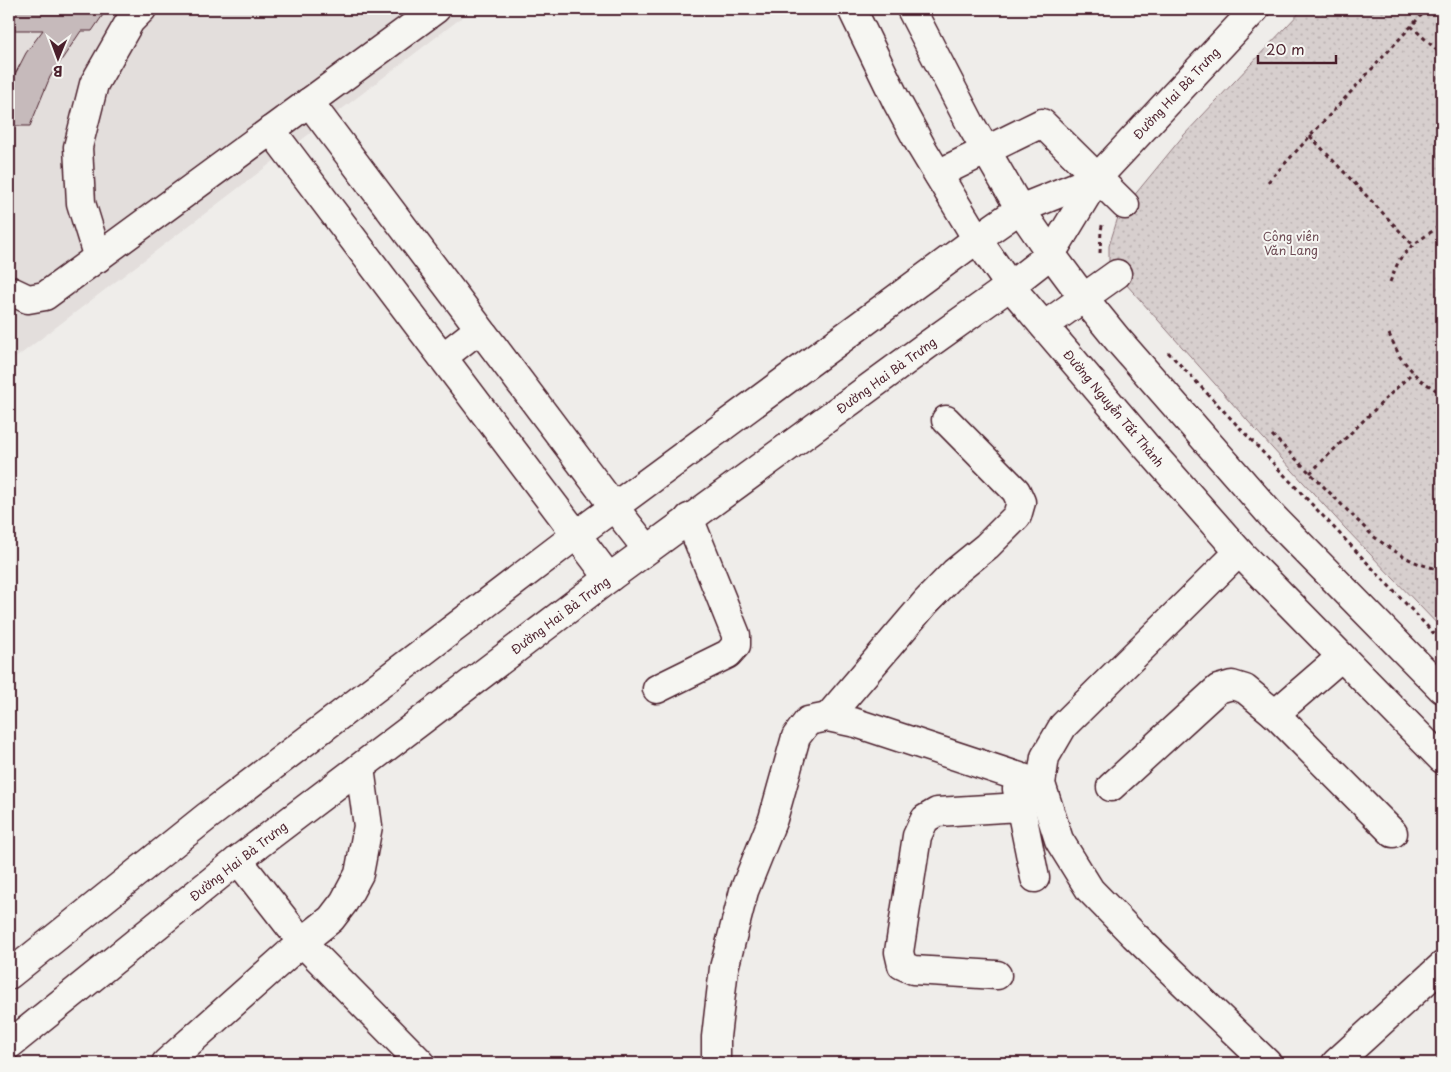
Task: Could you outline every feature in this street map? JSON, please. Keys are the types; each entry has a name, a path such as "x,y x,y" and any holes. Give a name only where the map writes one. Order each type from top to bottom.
{"street":[{"path":"98,258 81,203 78,147 94,84 130,21 142,9"},
{"path":"9,290 28,299 46,296 436,9"},
{"name":"Đường Nguyễn Tất Thành","path":"852,9 896,100 938,174 976,239 1010,286 1239,552 1442,759"},
{"path":"911,9 970,122 1020,209 1083,297 1273,518 1442,689"},
{"name":"Đường Hai Bà Trưng","path":"9,1046 238,860 647,549 1010,286 1051,254 1097,178 1255,9"},
{"path":"309,102 647,549"},
{"path":"938,174 1042,123 1125,206"},
{"path":"271,130 609,578"},
{"name":"Đường Hai Bà Trưng","path":"9,975 205,818 576,535 976,239 1020,209 1097,178"},
{"path":"1044,326 1117,274"},
{"path":"442,357 479,329"},
{"path":"828,717 926,602 955,572 987,546 1017,516 1021,502 1016,491 946,420"},
{"path":"657,689 728,654 736,645 736,635 689,518"},
{"path":"1239,552 1062,726 1045,757 1041,784 1059,840 1090,890 1141,942 1267,1063"},
{"path":"1276,714 1341,657"},
{"path":"1111,787 1218,689 1232,684 1245,690 1276,714 1393,833"},
{"path":"716,1063 716,1037 724,968 744,891 773,819 796,736 808,721 828,717 856,723 1041,784"},
{"path":"166,1063 330,919 344,902 360,874 368,826 360,768"},
{"path":"1013,775 1035,878"},
{"path":"997,975 913,970 902,964 899,952 918,836 925,819 937,812 1020,807"},
{"path":"238,860 302,942 407,1058"},
{"path":"1336,1063 1442,966"}],"path":[{"path":"1268,182 1427,9"},
{"path":"1411,26 1442,55"},
{"path":"1310,136 1413,245"},
{"path":"1390,282 1399,260 1413,245 1442,226"},
{"path":"1389,334 1400,357 1419,379 1442,394"},
{"path":"1162,346 1442,642"},
{"path":"1310,474 1413,372"},
{"path":"1272,435 1373,536 1388,548 1422,565 1442,569"}],"shaded area":[{"path":"9,9 473,9 9,363"}],"green space":[{"name":"Công viên Văn Lang","path":"1303,9 1442,9 1442,629 1345,528 1109,265 1109,246 1119,214 1183,136"}],"building":[{"path":"9,9 107,9 92,31 81,31 50,77 30,126 9,126 9,86 26,53 43,30 9,30"}]}
